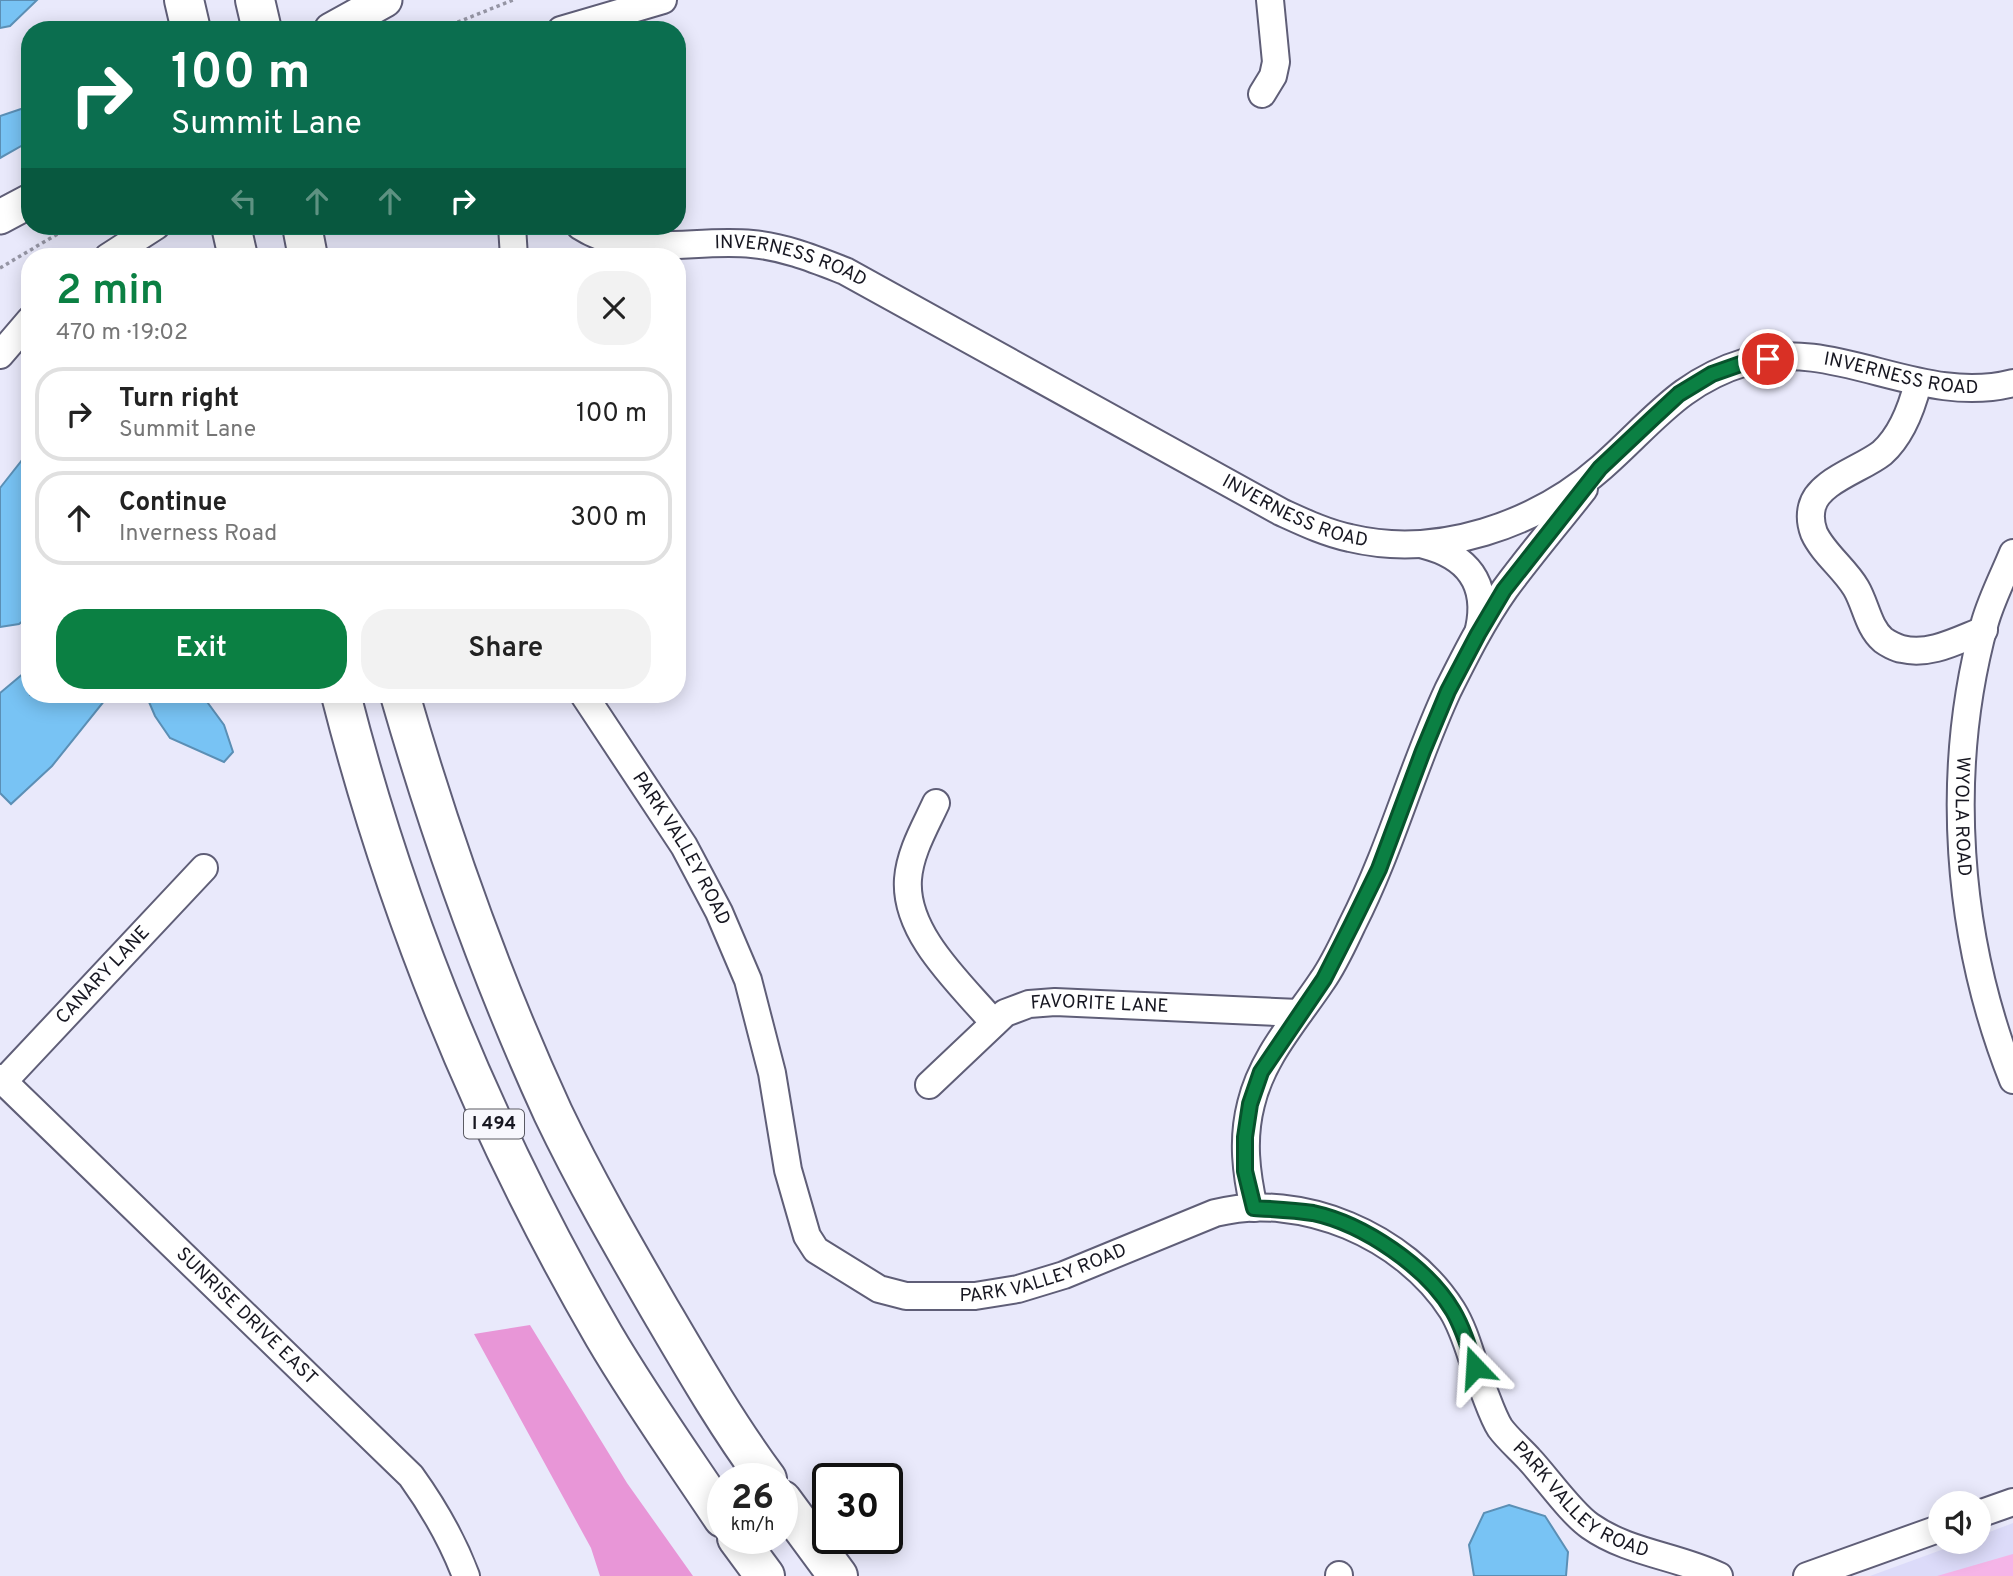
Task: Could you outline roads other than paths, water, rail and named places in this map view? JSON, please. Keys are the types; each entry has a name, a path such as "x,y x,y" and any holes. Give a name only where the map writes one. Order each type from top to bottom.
{"highway":[{"path":"184,0 189,21"},
{"path":"256,0 260,21"},
{"name":"I 494","path":"343,703 382,838 412,926 449,1021 508,1156 605,1336 707,1493"},
{"name":"I 494","path":"403,703 451,857 498,986 554,1113 617,1237 757,1463"},
{"path":"798,1522 838,1576"},
{"path":"749,1554 765,1576"}],"main road":[{"path":"347,21 385,0"},
{"path":"0,217 21,206"}],"street":[{"path":"592,21 663,0"},
{"path":"1262,94 1273,76 1276,62 1270,0"},
{"path":"122,248 142,235"},
{"name":"INVERNESS ROAD","path":"594,235 627,245 660,247 707,242 754,244 800,253 845,271 1292,517 1350,538 1386,544 1424,545 1487,531 1528,515 1600,468 1679,394 1712,374 1749,361 1787,356 1825,358 1917,383 1963,388 2013,383"},
{"path":"0,355 21,330"},
{"path":"1917,383 1905,419 1884,451 1822,489 1813,503 1810,517 1814,534 1857,589 1871,625 1883,640 1900,649 1920,650 1943,646 1983,630"},
{"path":"1254,1208 1245,1171 1245,1137 1250,1104 1261,1072 1324,979 1379,869 1448,691 1478,634 1504,590 1600,468"},
{"path":"1424,545 1443,550 1461,560 1473,576 1480,594 1482,615 1478,634"},
{"name":"WYOLA ROAD","path":"2013,552 1983,630 1971,684 1963,751 1961,817 1965,884 1974,950 1990,1016 2013,1080"},
{"name":"PARK VALLEY ROAD","path":"589,703 684,845 722,918 748,980 772,1073 788,1170 797,1206 807,1236 825,1258 879,1289 906,1296 975,1296 1018,1289 1064,1275 1215,1213 1234,1208 1315,1214 1355,1228 1392,1250 1423,1274 1454,1313 1481,1387 1500,1427 1589,1525 1627,1545 1719,1576"},
{"path":"936,803 911,862 908,878 912,912 928,943 994,1023"},
{"name":"CANARY LANE","path":"2,1079 204,868"},
{"name":"FAVORITE LANE","path":"929,1084 1005,1013 1029,1004 1055,1002 1299,1013"},
{"name":"SUNRISE DRIVE EAST","path":"2,1079 411,1476 436,1511 466,1576"},
{"path":"1991,1510 2013,1502"},
{"path":"1807,1576 1928,1533"}],"water":[{"path":"0,0 37,0 10,26 0,28"},
{"path":"21,109 21,146 0,158 0,116"},
{"path":"21,461 21,622 0,627 0,488"},
{"path":"21,676 21,703 103,703 52,766 11,804 0,793 0,693"},
{"path":"149,703 208,703 224,725 233,752 224,762 170,738"},
{"path":"1509,1505 1545,1516 1568,1552 1566,1576 1474,1576 1469,1545 1484,1513"}]}
